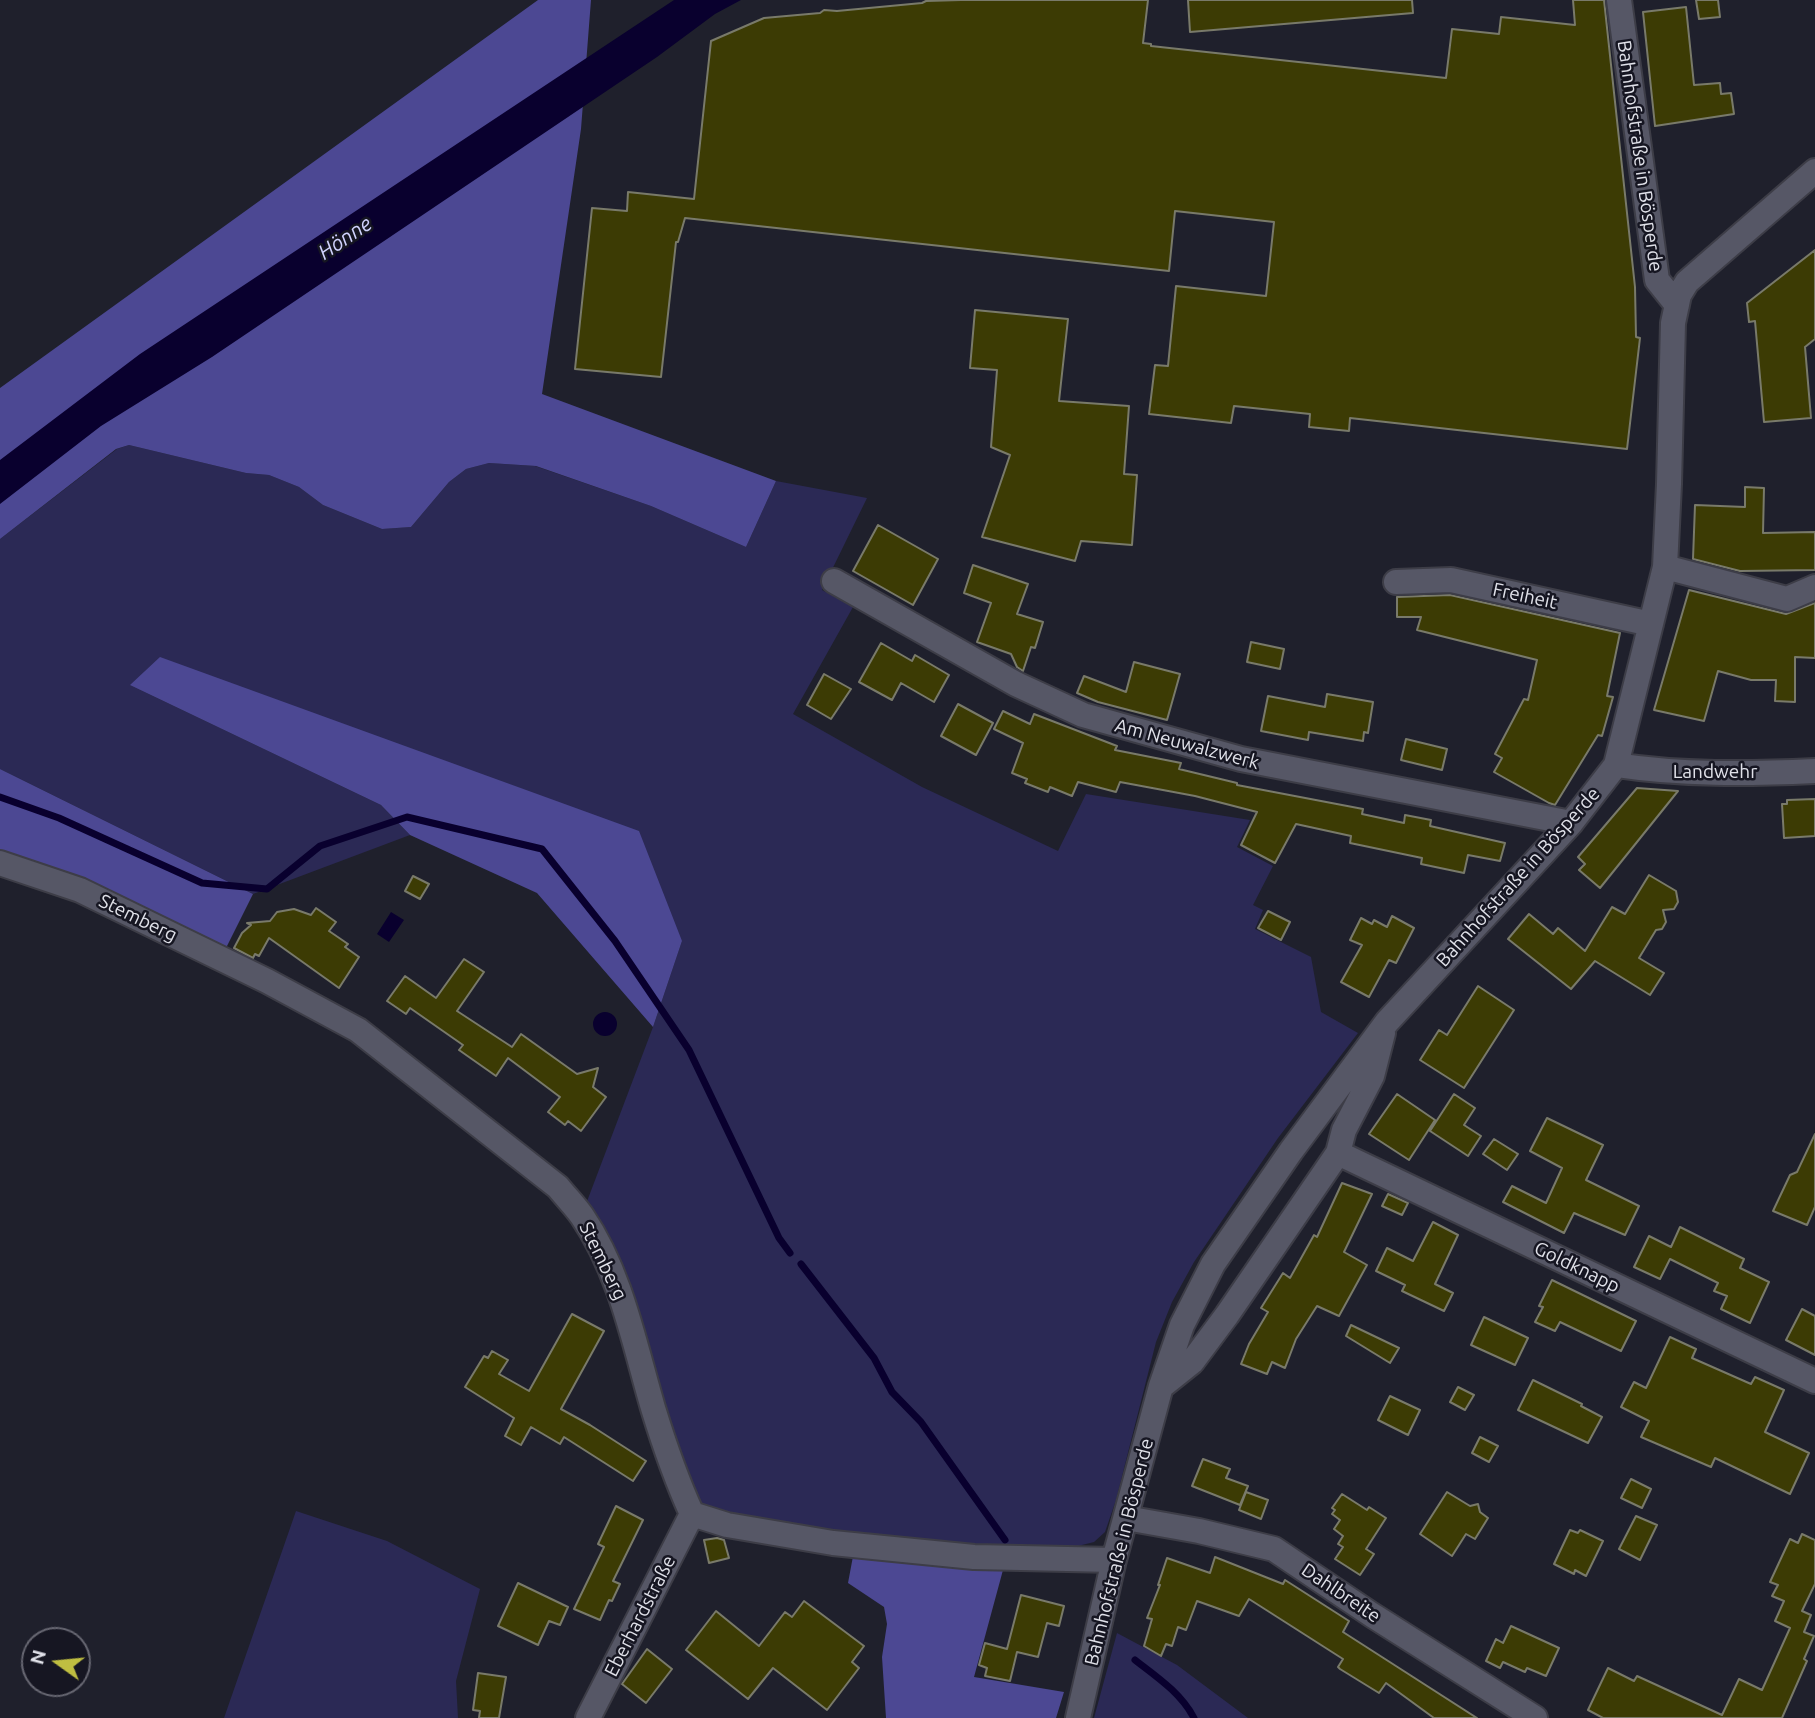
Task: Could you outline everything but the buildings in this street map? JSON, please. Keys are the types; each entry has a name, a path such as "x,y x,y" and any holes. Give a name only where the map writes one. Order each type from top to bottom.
{"street":[{"name":"Bahnhofstraße in Bösperde","path":"1619,0 1657,280 1677,305"},
{"name":"Bahnhofstraße in Bösperde","path":"1078,1718 1114,1560 1161,1386 1182,1325 1213,1264 1291,1151 1387,1022 1571,823 1616,765 1665,568 1673,323 1679,295 1687,282 1740,239 1815,171"},
{"path":"1665,568 1787,599 1815,587"},
{"name":"Freiheit","path":"1396,582 1451,580 1651,624"},
{"name":"Am Neuwalzwerk","path":"834,581 1016,684 1083,715 1241,759 1571,823"},
{"name":"Landwehr","path":"1616,765 1663,772 1722,774 1815,771"},
{"name":"Stemberg","path":"0,863 80,890 267,981 358,1031 558,1187 583,1217 624,1304 654,1410 678,1483 692,1514"},
{"name":"Bahnhofstraße in Bösperde","path":"1161,1386 1192,1362 1338,1153 1344,1130 1372,1076 1387,1022"},
{"name":"Goldknapp","path":"1338,1153 1815,1381"},
{"path":"692,1514 727,1525 832,1543 974,1558 1114,1560"},
{"name":"Eberhardstraße","path":"588,1718 692,1514"},
{"name":"Dahlbreite","path":"1126,1518 1199,1531 1273,1549 1535,1718"}],"shaded area":[{"path":"538,0 591,0 581,129 542,394 776,481 746,547 651,506 536,466 489,463 466,469 449,482 411,527 382,529 323,505 299,487 269,475 246,473 129,445 116,449 0,539 0,388"},
{"path":"129,445 246,473 269,475 299,487 323,505 382,529 411,527 449,482 466,469 489,463 535,466 651,506 746,547 776,481 867,498 822,590 853,607 793,714 922,787 1058,851 1086,794 1250,820 1237,847 1273,866 1253,905 1263,910 1255,929 1311,957 1321,1012 1358,1033 1278,1138 1194,1262 1172,1302 1156,1342 1116,1500 1105,1532 1094,1542 1078,1546 1006,1549 835,1534 708,1510 695,1498 586,1204 653,1027 682,941 130,685 381,805 410,835 253,894 0,769 0,539 117,449"},
{"path":"160,657 639,831 682,941 653,1027 537,893 410,835 381,805 130,685"},
{"path":"0,769 253,894 224,952 0,856"},
{"path":"296,1511 387,1541 480,1589 456,1681 458,1718 224,1718"},
{"path":"854,1551 1003,1570 974,1677 1064,1692 1056,1718 886,1718 882,1657 887,1624 884,1607 848,1583"},
{"path":"1117,1633 1177,1665 1248,1718 1094,1718"}],"water":[{"name":"Hönne","path":"674,0 741,0 715,14 657,57 212,357 101,426 0,504 0,460 140,354"},
{"path":"391,912 404,920 389,942 377,934"},
{"path":"605,1012 614,1015 617,1024 614,1033 605,1036 596,1033 593,1024 596,1015"}],"waterway":[{"path":"0,797 59,818 202,883 267,889 320,846 407,817 542,849 615,941 689,1050 779,1238 790,1253"},
{"path":"801,1264 874,1358 892,1392 921,1422 1005,1540"},
{"path":"1135,1660 1175,1693 1194,1718"}]}
